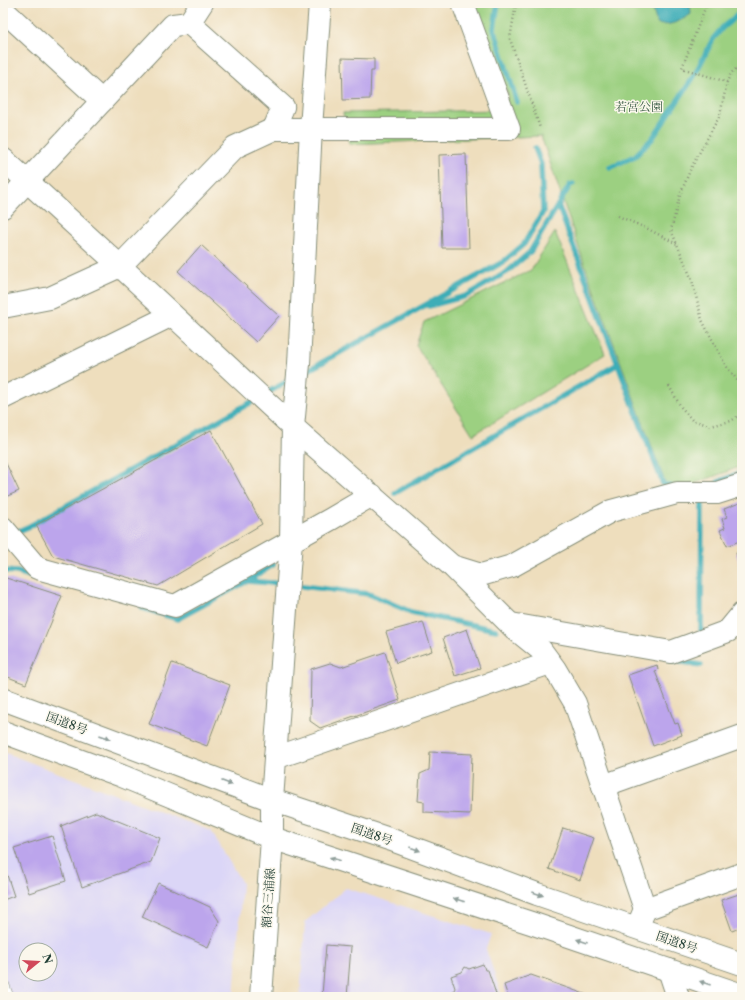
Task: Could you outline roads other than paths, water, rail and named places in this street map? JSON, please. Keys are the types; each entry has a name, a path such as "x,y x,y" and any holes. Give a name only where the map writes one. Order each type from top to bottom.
{"main road":[{"path":"190,23 202,3"},
{"name":"額谷三浦線","path":"261,997 272,838 272,800 291,541 293,427 299,364 311,128 320,3"},
{"path":"3,307 50,298 120,266 235,147 274,129 509,129 463,3"},
{"path":"7,11 102,101"},
{"path":"3,207 173,25 190,23 283,107 274,129"},
{"path":"3,159 293,427 452,566 509,624 541,650 555,669 575,703 603,786 641,918 742,874"},
{"path":"3,398 172,315"},
{"path":"452,566 481,575 512,566 612,511 677,493 717,493 742,485"},
{"path":"9,534 37,568 175,606 372,495"},
{"path":"509,624 671,652 728,631 742,614"},
{"path":"276,758 550,663"},
{"name":"国道8号","path":"3,699 272,800 385,838 537,894 641,918 742,964"},
{"path":"3,732 122,776 272,838 742,995"},
{"path":"603,786 742,736"},
{"path":"669,970 678,997"}],"lane":[{"path":"3,982 8,997"}],"water":[{"path":"651,3 690,3 691,14 674,23 666,25 657,24"}],"waterway":[{"path":"498,3 494,29 517,102"},
{"path":"610,167 635,156 652,139 693,78 713,39 723,27 742,13"},
{"path":"303,373 503,262 524,244 543,212 541,164 535,148"},
{"path":"429,306 466,296 507,272 530,252 570,185 573,184"},
{"path":"558,205 663,484 672,487"},
{"path":"395,493 618,364"},
{"path":"265,394 292,379"},
{"path":"14,533 30,526 257,399"},
{"path":"718,482 742,472"},
{"path":"701,631 702,497"},
{"path":"247,581 273,565"},
{"path":"3,571 17,572 34,577"},
{"path":"142,608 177,619 247,581 284,584"},
{"path":"293,585 369,594 411,612 496,630"},
{"path":"671,660 701,665"}],"park label":[{"name":"若宮公園","path":"639,106"}]}
